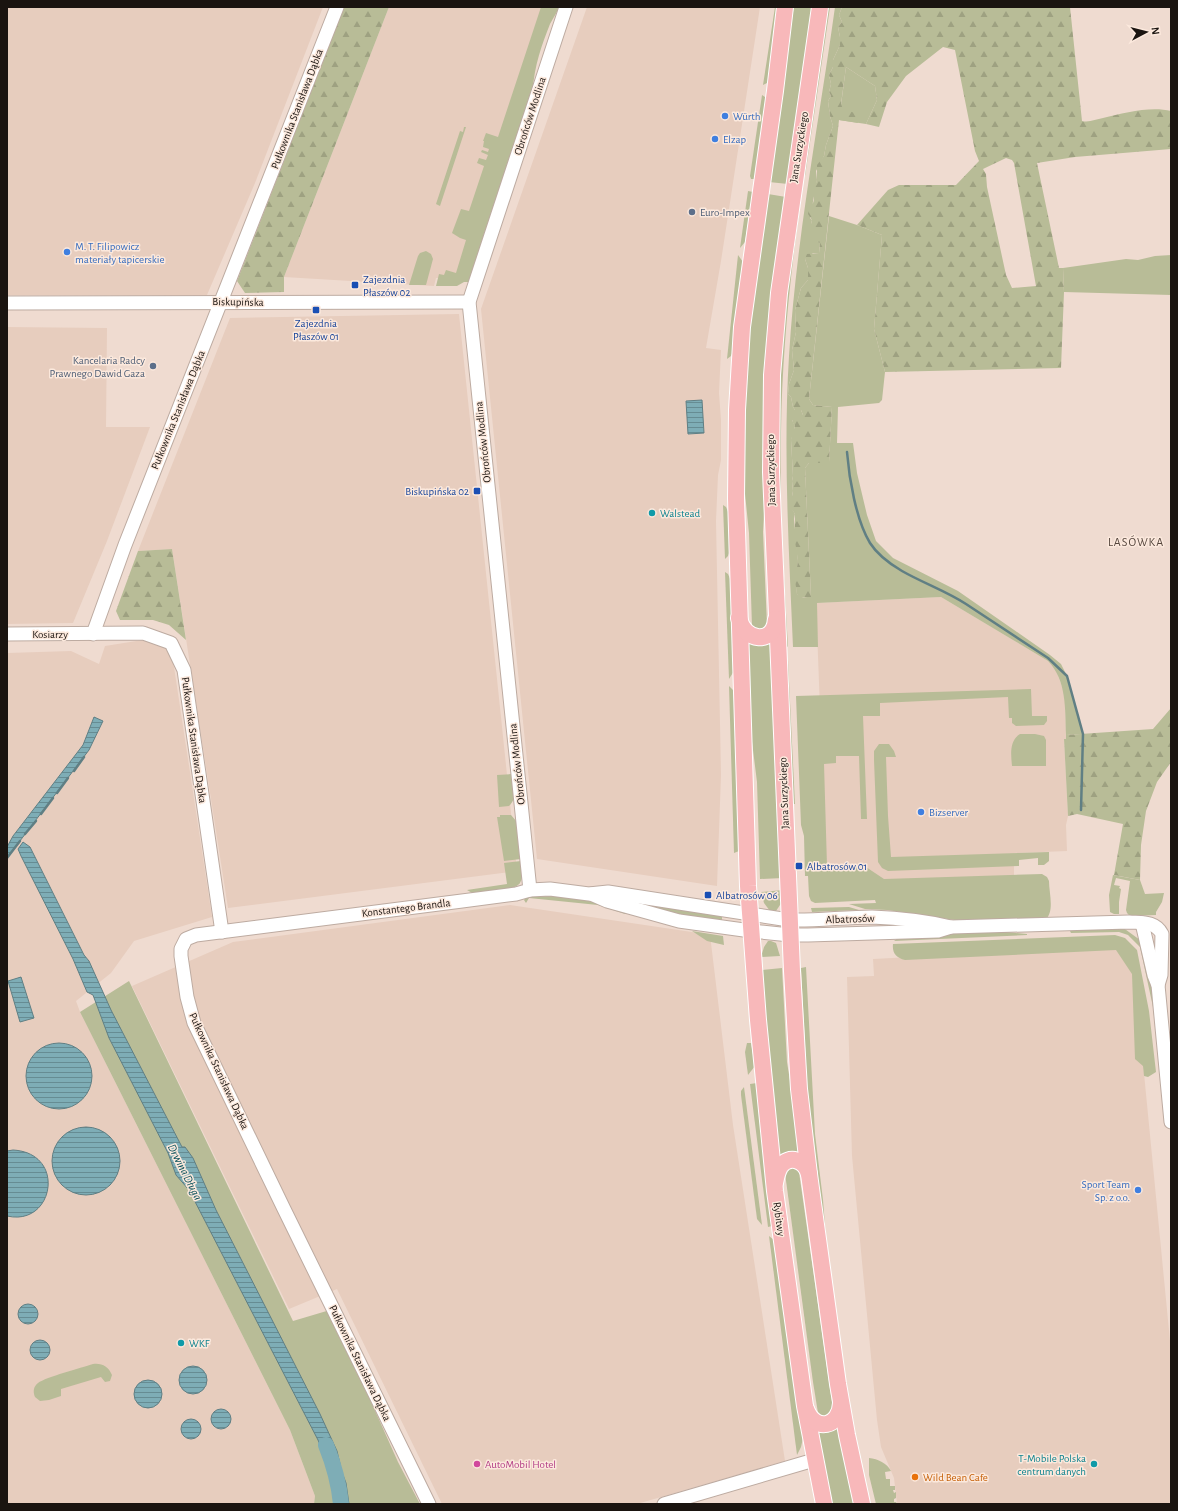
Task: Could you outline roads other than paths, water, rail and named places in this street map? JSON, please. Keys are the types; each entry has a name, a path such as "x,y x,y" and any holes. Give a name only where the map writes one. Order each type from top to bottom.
{"main road":[{"path":"751,931 735,481 739,369 746,291 775,91 785,7"},
{"name":"Jana Surzyckiego","path":"790,928 770,456 773,354 782,265 820,7"},
{"path":"739,614 744,630 750,635 757,637 771,633 775,626 776,617"},
{"path":"790,928 799,1089 809,1174 841,1401 862,1504"},
{"name":"Rybitwy","path":"751,931 763,1077 775,1191 804,1406 824,1504"},
{"path":"775,1191 779,1169 788,1160 802,1162 807,1167 809,1174"},
{"path":"804,1406 811,1420 817,1423 825,1424 832,1422 838,1417 841,1401"}],"street":[{"name":"Pułkownika Stanisława Dąbka","path":"337,7 125,546 93,634 143,633 171,643 184,670 222,932 189,937 186,939 181,949 187,997 194,1022 280,1202 429,1504"},
{"name":"Obrońców Modlina","path":"530,890 469,302 566,7"},
{"name":"Biskupińska","path":"7,303 469,302"},
{"name":"Kosiarzy","path":"7,634 93,634"},
{"name":"Konstantego Brandla","path":"222,932 476,899 530,890 550,889 589,894 608,901 680,921 751,931"},
{"name":"Konstantego Brandla","path":"589,894 608,892 750,914"},
{"name":"Albatrosów","path":"750,914 790,928"},
{"name":"Albatrosów","path":"751,931 790,928 938,931 951,927 1129,922 1146,923 1154,975 1158,985 1171,1122"},
{"path":"664,1504 814,1460"}],"water":[{"path":"702,400 704,433 688,434 686,401"},
{"path":"94,717 103,721 89,750 7,858 7,847 13,836 83,745"},
{"path":"23,842 30,847 84,955 89,961 111,1010 182,1147 185,1147 193,1158 216,1210 320,1414 337,1451 340,1464 328,1466 318,1440 189,1190 176,1175 168,1153 109,1038 93,995 87,992 73,959 21,856 18,849"},
{"path":"21,977 34,1018 20,1022 8,981"},
{"path":"59,1043 72,1046 82,1053 89,1063 92,1076 89,1089 82,1099 72,1106 59,1109 46,1106 36,1099 29,1089 26,1076 29,1063 36,1053 46,1046"},
{"path":"86,1127 99,1130 110,1137 117,1148 120,1161 117,1174 110,1185 99,1192 86,1195 73,1192 62,1185 55,1174 52,1161 55,1148 62,1137 73,1130"},
{"path":"13,1150 30,1154 41,1163 47,1175 48,1188 44,1201 35,1211 23,1216 7,1216 7,1151"},
{"path":"28,1304 35,1307 38,1314 35,1321 28,1324 21,1321 18,1314 21,1307"},
{"path":"40,1340 47,1343 50,1350 47,1357 40,1360 33,1357 30,1350 33,1343"},
{"path":"193,1366 199,1367 203,1370 206,1374 206,1386 203,1390 199,1393 193,1394 187,1393 183,1390 180,1386 179,1380 180,1374 183,1370 187,1367"},
{"path":"148,1380 154,1381 158,1384 161,1388 161,1400 158,1404 154,1407 148,1408 142,1407 138,1404 135,1400 134,1394 135,1388 138,1384 142,1381"},
{"path":"217,1409 225,1409 231,1415 231,1423 225,1429 217,1429 211,1423 211,1415"},
{"path":"187,1419 195,1419 201,1425 201,1433 195,1439 187,1439 181,1433 181,1425"},
{"path":"343,1475 346,1483 349,1504 335,1504 335,1490 331,1480"}],"waterway":[{"path":"847,452 851,486 857,511 865,534 876,551 888,562 902,571 966,604 1048,658 1067,676 1083,734 1081,810"},
{"path":"74,771 84,757"},
{"path":"57,793 68,778"},
{"path":"41,814 53,798"},
{"path":"25,834 36,821"},
{"name":"Drwina Długa","path":"7,858 20,841"},
{"name":"Drwina Długa","path":"326,1445 336,1474 341,1504"}],"place":[{"name":"Würth","path":"725,116"},
{"name":"Elzap","path":"715,139"},
{"name":"Euro-Impex","path":"692,212"},
{"name":"M. T. Filipowicz materiały tapicerskie","path":"67,252"},
{"name":"Zajezdnia Płaszów 02","path":"355,285"},
{"name":"Zajezdnia Płaszów 01","path":"316,310"},
{"name":"Kancelaria Radcy Prawnego Dawid Gaza","path":"153,366"},
{"name":"Biskupińska 02","path":"477,491"},
{"name":"Walstead","path":"652,513"},
{"name":"Bizserver","path":"921,812"},
{"name":"Albatrosów 01","path":"799,866"},
{"name":"Albatrosów 06","path":"708,895"},
{"name":"Sport Team Sp. z o.o.","path":"1138,1190"},
{"name":"WKF","path":"181,1343"},
{"name":"AutoMobil Hotel","path":"477,1464"},
{"name":"T‑Mobile Polska centrum danych","path":"1094,1464"},
{"name":"Wild Bean Cafe","path":"915,1477"}],"district":[{"name":"LASÓWKA","path":"1136,542"}]}
